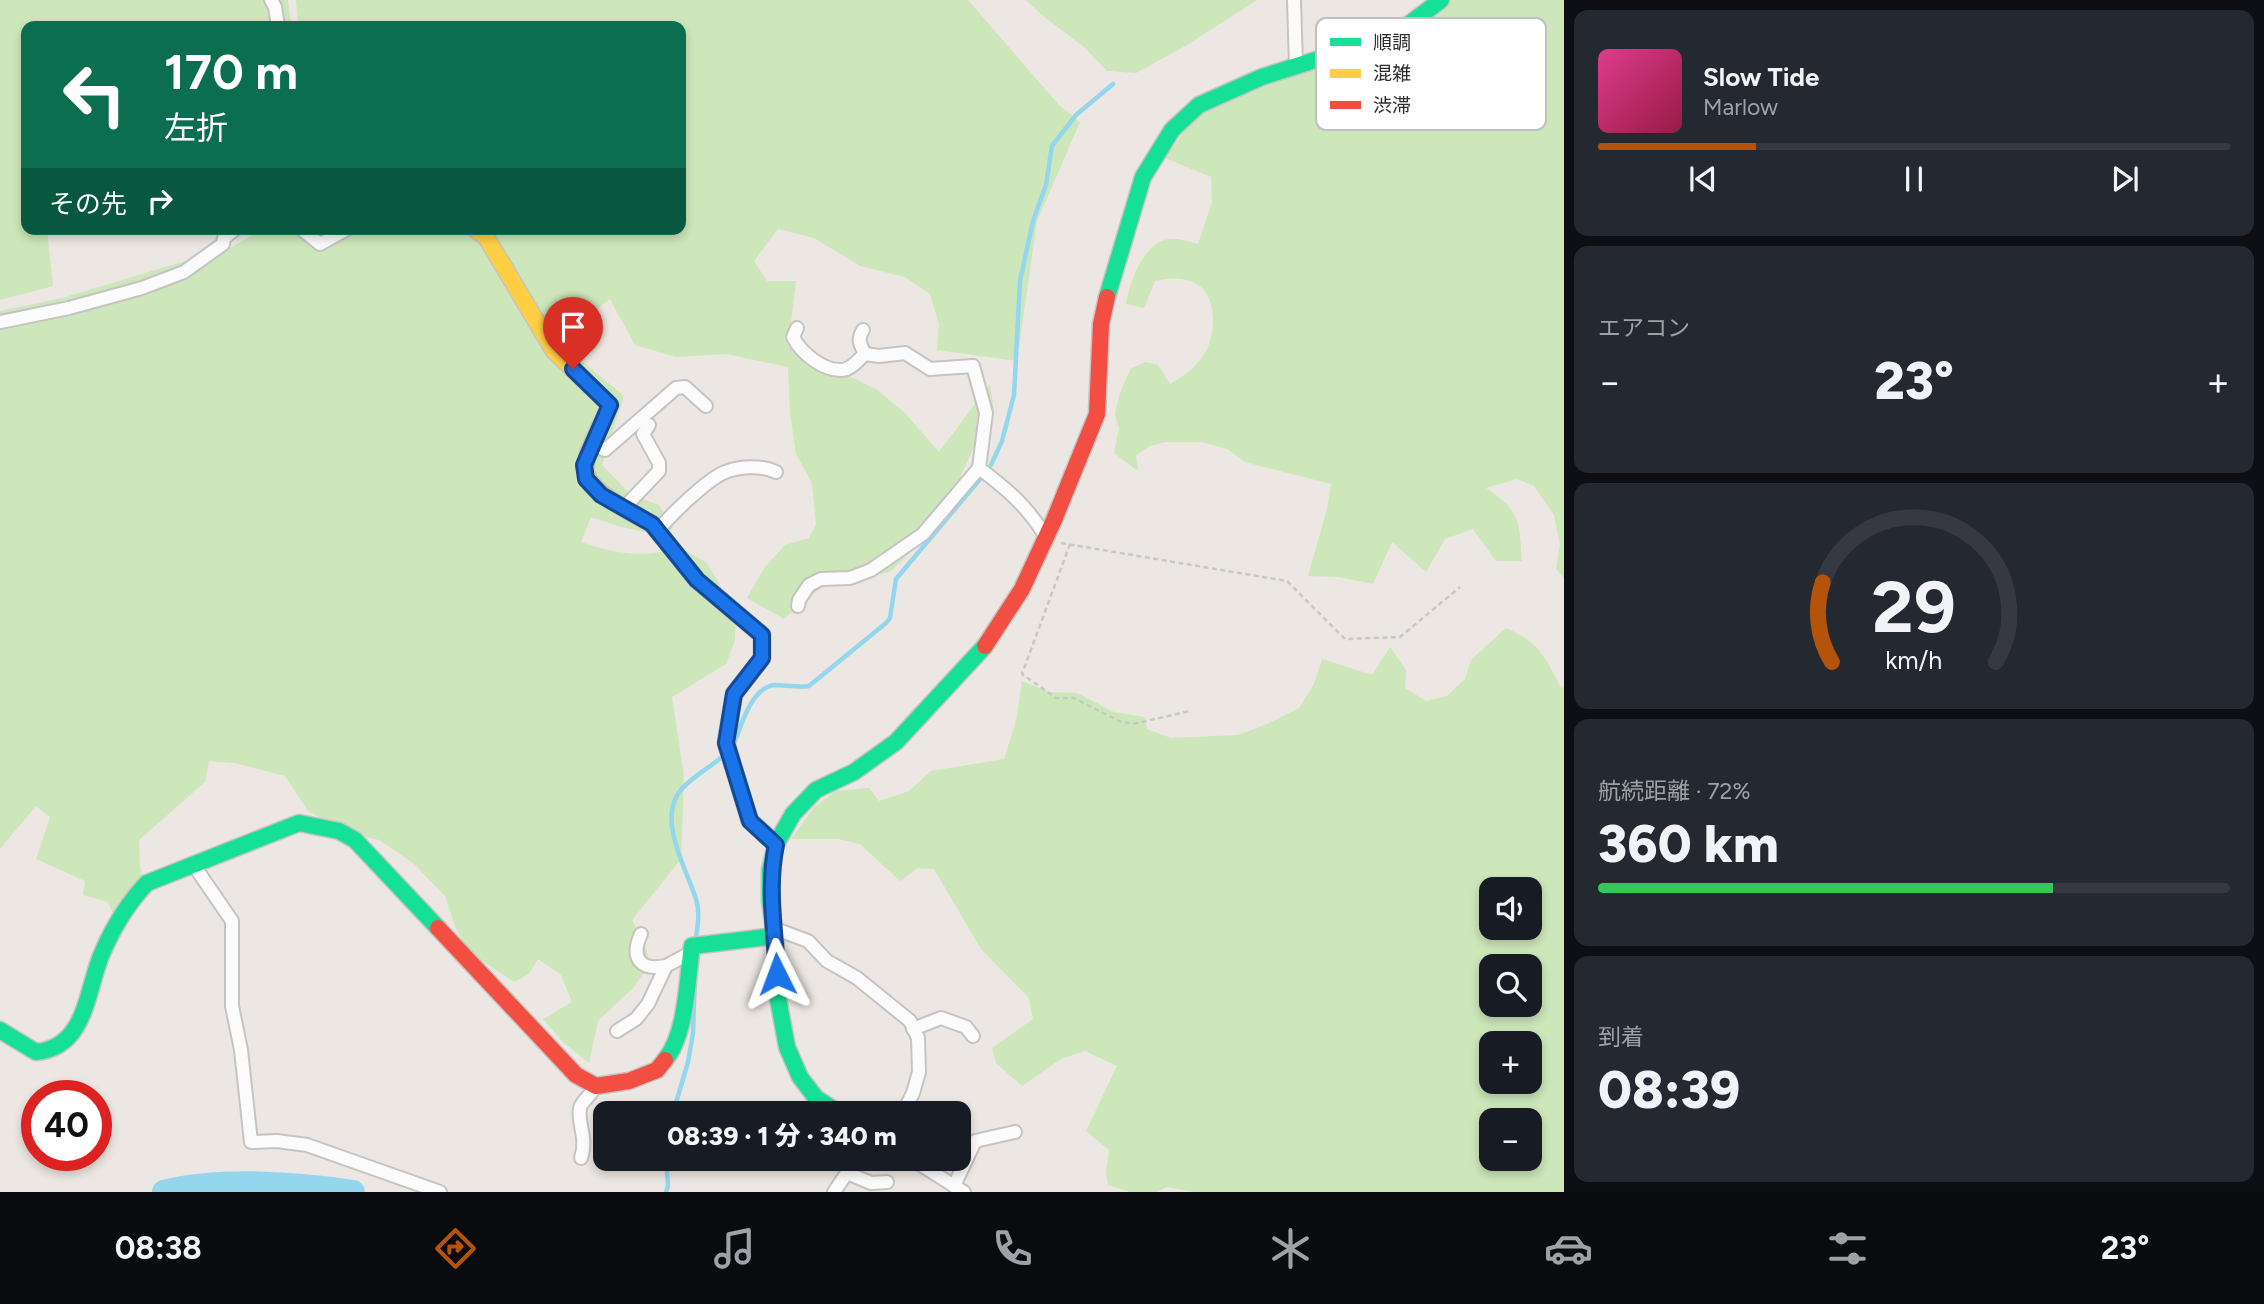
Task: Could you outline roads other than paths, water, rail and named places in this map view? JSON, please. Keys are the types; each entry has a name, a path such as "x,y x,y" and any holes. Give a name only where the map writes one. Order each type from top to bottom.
{"street":[{"path":"271,0 275,6 277,21"},
{"path":"1294,0 1296,66"},
{"path":"1417,18 1441,0"},
{"path":"821,1101 800,1077 787,1047 778,993 770,901 770,870 776,845 793,814 816,790 854,772 896,742 987,643 1022,589 1086,446 1097,414 1101,324 1110,280 1143,177 1172,130 1199,105 1262,77 1316,60"},
{"path":"0,322 69,308 142,288 184,272 223,244 228,235"},
{"path":"309,235 320,244 336,235"},
{"path":"483,235 554,352 610,405 584,465 586,479 601,495 652,524 697,580 762,635 762,658 734,694 726,743 750,821 776,845"},
{"path":"797,328 793,337 808,357 841,370 849,368 865,354 879,356 905,353 930,369 973,366 986,413 979,468 923,534 871,570 850,578 821,579 810,585 799,600 798,607"},
{"path":"863,330 859,344 865,354"},
{"path":"593,444 605,450 676,388 685,387 706,406"},
{"path":"623,509 659,471 659,463 643,434 649,425"},
{"path":"658,531 669,516 722,473 745,467 776,472"},
{"path":"979,468 1016,497 1032,515 1045,539"},
{"path":"0,1030 10,1033 31,1052 41,1052 73,1034 82,1016 93,974 105,947 134,896 147,883 193,863 245,847 299,823 339,831 355,841 576,1075 596,1086 629,1081 657,1070 671,1053 680,1031 692,947 774,932 808,941 827,961 857,978 910,1021 918,1038 919,1072 909,1101"},
{"path":"193,863 232,921 232,1006 241,1050 251,1142 277,1141 307,1145 440,1192"},
{"path":"641,934 637,955 642,964 651,969 666,966 692,952"},
{"path":"617,1031 636,1019 648,1004 666,966"},
{"path":"914,1029 941,1018 967,1027 973,1036"},
{"path":"581,1158 584,1134 579,1111 582,1102 591,1097 596,1086"},
{"path":"931,1171 961,1190 975,1141 1015,1132"},
{"path":"834,1192 847,1173 871,1183 887,1182"}],"waterway":[{"path":"991,465 1002,441 1014,395 1020,281 1033,221 1046,185 1052,146 1076,115 1113,84"},
{"path":"734,744 748,708 759,693 775,685 809,686 886,623 890,618 896,579 981,478"},
{"path":"696,937 697,904 676,845 672,816 680,791 722,757"},
{"path":"677,1101 693,1033 695,974"},
{"path":"666,1192 667,1171"},
{"path":"164,1192 233,1183 308,1186 353,1192"}]}
